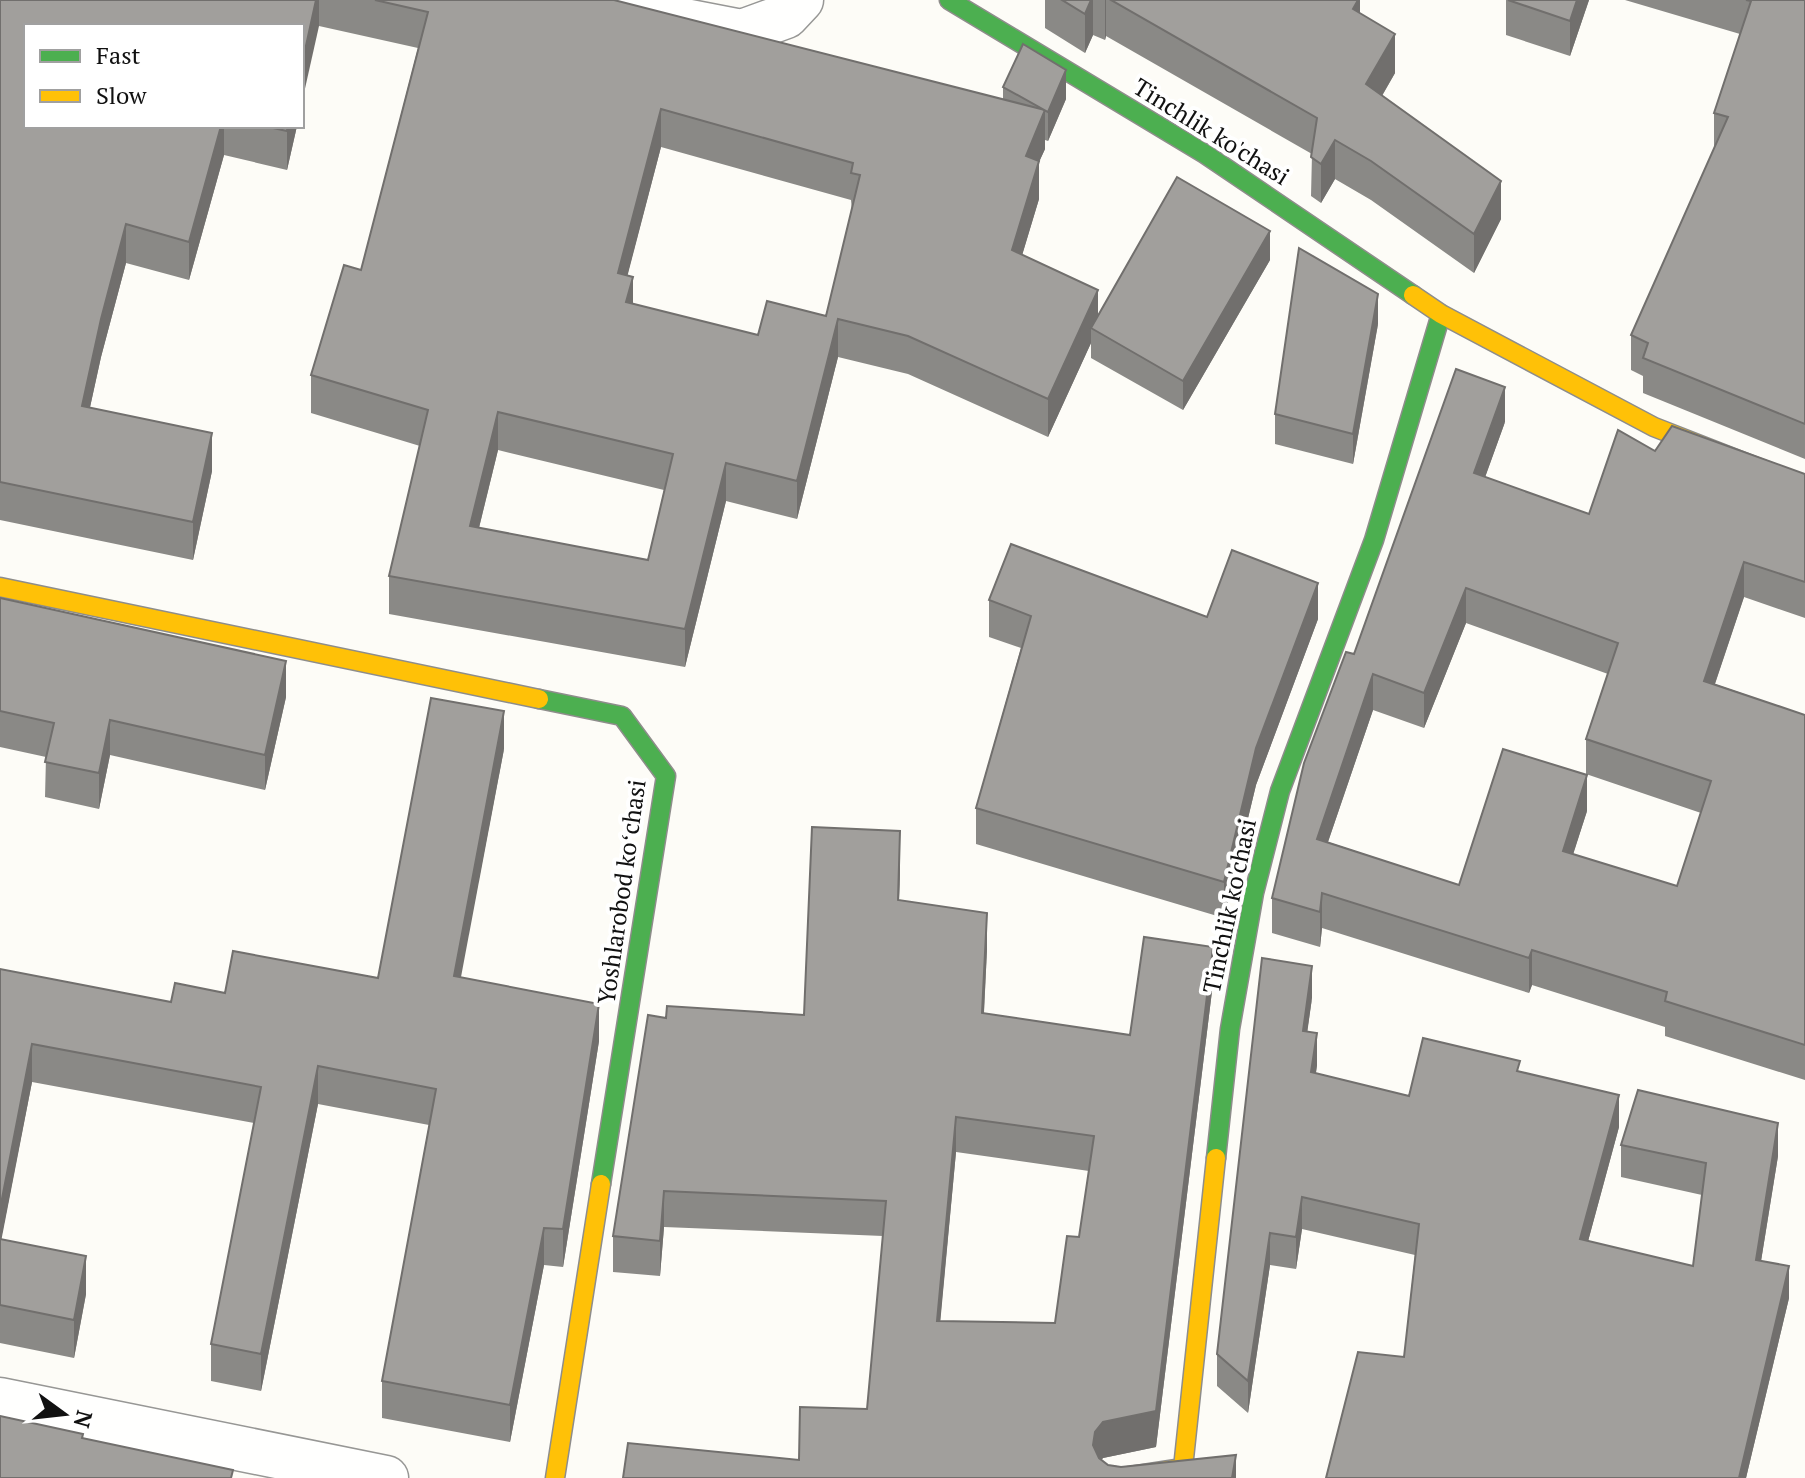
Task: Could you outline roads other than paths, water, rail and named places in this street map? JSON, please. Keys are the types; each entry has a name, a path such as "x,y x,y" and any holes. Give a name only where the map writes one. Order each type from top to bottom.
{"street":[{"path":"575,0 742,32 786,16 801,0"},
{"name":"Tinchlik ko'chasi","path":"949,0 1205,154 1441,314 1654,427 1805,486"},
{"name":"Tinchlik ko'chasi","path":"1118,1478 1183,1468 1230,1029 1254,893 1280,791 1374,540 1441,314"},
{"name":"Yoshlarobod koʻchasi","path":"0,587 622,716 666,776 555,1478"},
{"path":"0,1400 386,1478"}]}
